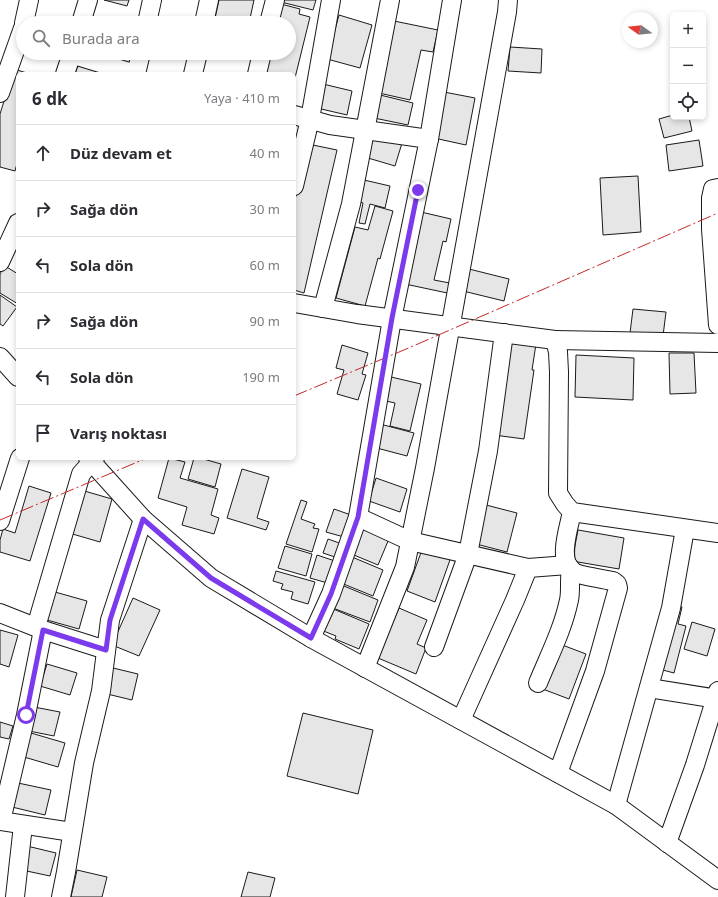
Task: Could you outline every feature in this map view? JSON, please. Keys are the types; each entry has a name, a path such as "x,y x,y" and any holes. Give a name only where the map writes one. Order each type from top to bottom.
{"street":[{"path":"26,16 29,0"},
{"path":"83,16 88,0"},
{"path":"149,16 152,0"},
{"path":"206,16 209,0"},
{"path":"271,16 275,0"},
{"path":"296,169 302,117 331,0"},
{"path":"323,308 351,204 390,0"},
{"path":"311,638 331,594 358,517 392,318 428,139 452,0"},
{"path":"365,668 405,566 451,326 508,0"},
{"path":"0,93 16,49"},
{"path":"66,72 69,60"},
{"path":"90,60 129,72"},
{"path":"136,72 139,60"},
{"path":"193,72 196,60"},
{"path":"257,72 260,60"},
{"path":"302,117 330,125 428,139"},
{"path":"718,188 713,189 711,198 711,229 718,325"},
{"path":"0,262 16,227"},
{"path":"296,303 554,340 718,342"},
{"path":"434,647 468,554 488,451 504,333"},
{"path":"554,340 558,352 559,372 558,492 565,504 572,512 718,533"},
{"path":"0,521 19,460"},
{"path":"72,832 1,821 26,715 40,628 81,474 91,460"},
{"path":"93,460 143,519 211,578 311,638 616,805 718,879"},
{"path":"558,773 595,670 618,588 614,581 574,572 569,567 566,560 565,550 572,512"},
{"path":"358,517 410,541 528,568 569,567"},
{"path":"61,897 84,763 101,691 110,620 143,519"},
{"path":"616,805 671,608 685,529"},
{"path":"538,683 564,619 569,598 569,567"},
{"path":"461,720 528,568"},
{"path":"0,613 106,650"},
{"path":"649,688 717,696 695,765 667,843"},
{"path":"15,897 23,825"}],"building":[{"path":"104,0 129,0 127,6"},
{"path":"219,0 254,0 251,16 216,16"},
{"path":"281,0 316,0 313,10 281,2"},
{"path":"281,4 300,9 299,14 310,17 296,74 296,72 264,72 267,60 296,60 296,16 278,16"},
{"path":"339,15 372,25 360,68 327,59"},
{"path":"394,21 438,30 433,52 421,50 410,100 379,93"},
{"path":"510,47 542,49 541,73 508,71"},
{"path":"78,65 104,72 76,72"},
{"path":"14,69 24,72 16,72 15,171 0,167 0,114"},
{"path":"323,84 352,91 347,115 317,108"},
{"path":"444,92 475,98 466,145 434,138"},
{"path":"380,95 413,103 408,125 374,118"},
{"path":"670,116 670,120 690,120 692,131 664,138 659,119"},
{"path":"374,135 402,143 395,166 368,158"},
{"path":"699,140 703,166 669,171 666,145"},
{"path":"308,144 337,150 304,293 296,291 296,195"},
{"path":"638,176 641,232 603,235 600,178"},
{"path":"364,180 390,186 385,208 370,204 365,224 359,223 363,203 360,202"},
{"path":"375,206 393,211 365,306 336,298 355,227 368,230"},
{"path":"421,212 451,219 446,242 443,241 434,280 455,284 452,294 405,284"},
{"path":"5,266 16,273 16,303 0,293 0,274"},
{"path":"469,269 509,279 504,301 463,291"},
{"path":"0,295 16,306 16,308 3,326 0,324"},
{"path":"633,309 666,312 663,336 630,333"},
{"path":"508,340 536,344 532,370 534,370 524,439 494,435"},
{"path":"342,345 368,353 362,374 366,375 358,400 337,394 344,370 336,368"},
{"path":"669,353 694,353 696,393 670,394"},
{"path":"576,355 634,358 633,400 575,397"},
{"path":"391,377 421,384 410,431 390,426 395,403 386,401"},
{"path":"380,424 414,433 407,456 373,447"},
{"path":"168,460 185,462 180,478 218,489 211,515 219,518 214,534 182,525 187,507 158,498"},
{"path":"193,460 207,460 221,464 215,487 188,479"},
{"path":"242,469 269,477 257,518 269,522 266,530 227,518"},
{"path":"376,478 407,489 400,512 369,501"},
{"path":"29,486 51,493 30,561 0,552 0,540 3,529 15,533"},
{"path":"81,490 112,499 100,542 69,533"},
{"path":"301,500 307,502 301,519 315,524 313,528 319,529 312,552 286,544"},
{"path":"486,505 517,513 507,552 476,544"},
{"path":"334,509 351,515 344,537 326,532"},
{"path":"362,522 391,534 378,565 349,553"},
{"path":"578,530 624,538 619,569 572,561"},
{"path":"328,539 342,544 338,558 323,553"},
{"path":"285,546 312,554 306,576 278,568"},
{"path":"423,547 451,557 435,602 407,591"},
{"path":"317,555 338,562 331,584 310,578"},
{"path":"352,557 383,570 373,596 341,583"},
{"path":"276,571 315,582 308,604 291,599 293,592 281,589 283,584 273,581"},
{"path":"339,584 378,600 370,622 330,607"},
{"path":"55,592 87,601 79,629 47,620"},
{"path":"133,598 160,610 139,656 112,645"},
{"path":"676,605 682,607 678,624 686,626 674,673 659,669"},
{"path":"331,608 369,624 359,649 335,639 336,636 321,630"},
{"path":"399,608 427,620 417,644 426,648 416,674 378,658"},
{"path":"692,622 715,629 707,656 684,649"},
{"path":"0,630 18,635 9,667 0,664"},
{"path":"557,643 586,654 569,699 540,688"},
{"path":"47,664 77,673 70,695 40,686"},
{"path":"109,667 138,674 132,700 103,693"},
{"path":"34,707 60,712 54,736 29,731"},
{"path":"303,713 373,730 358,794 287,776"},
{"path":"0,722 13,726 9,739 0,737"},
{"path":"31,733 65,743 58,767 24,757"},
{"path":"18,783 51,790 45,815 12,807"},
{"path":"27,846 56,853 50,876 22,870"},
{"path":"77,870 107,877 102,897 71,897"},
{"path":"248,872 275,878 270,897 241,897"}],"power":[{"path":"296,395 411,347 718,213"},
{"path":"0,520 142,460"}],"route":[{"path":"26,715 43,630 106,650 110,620 143,519 211,578 311,638 331,594 358,517 392,318 418,190"}]}
